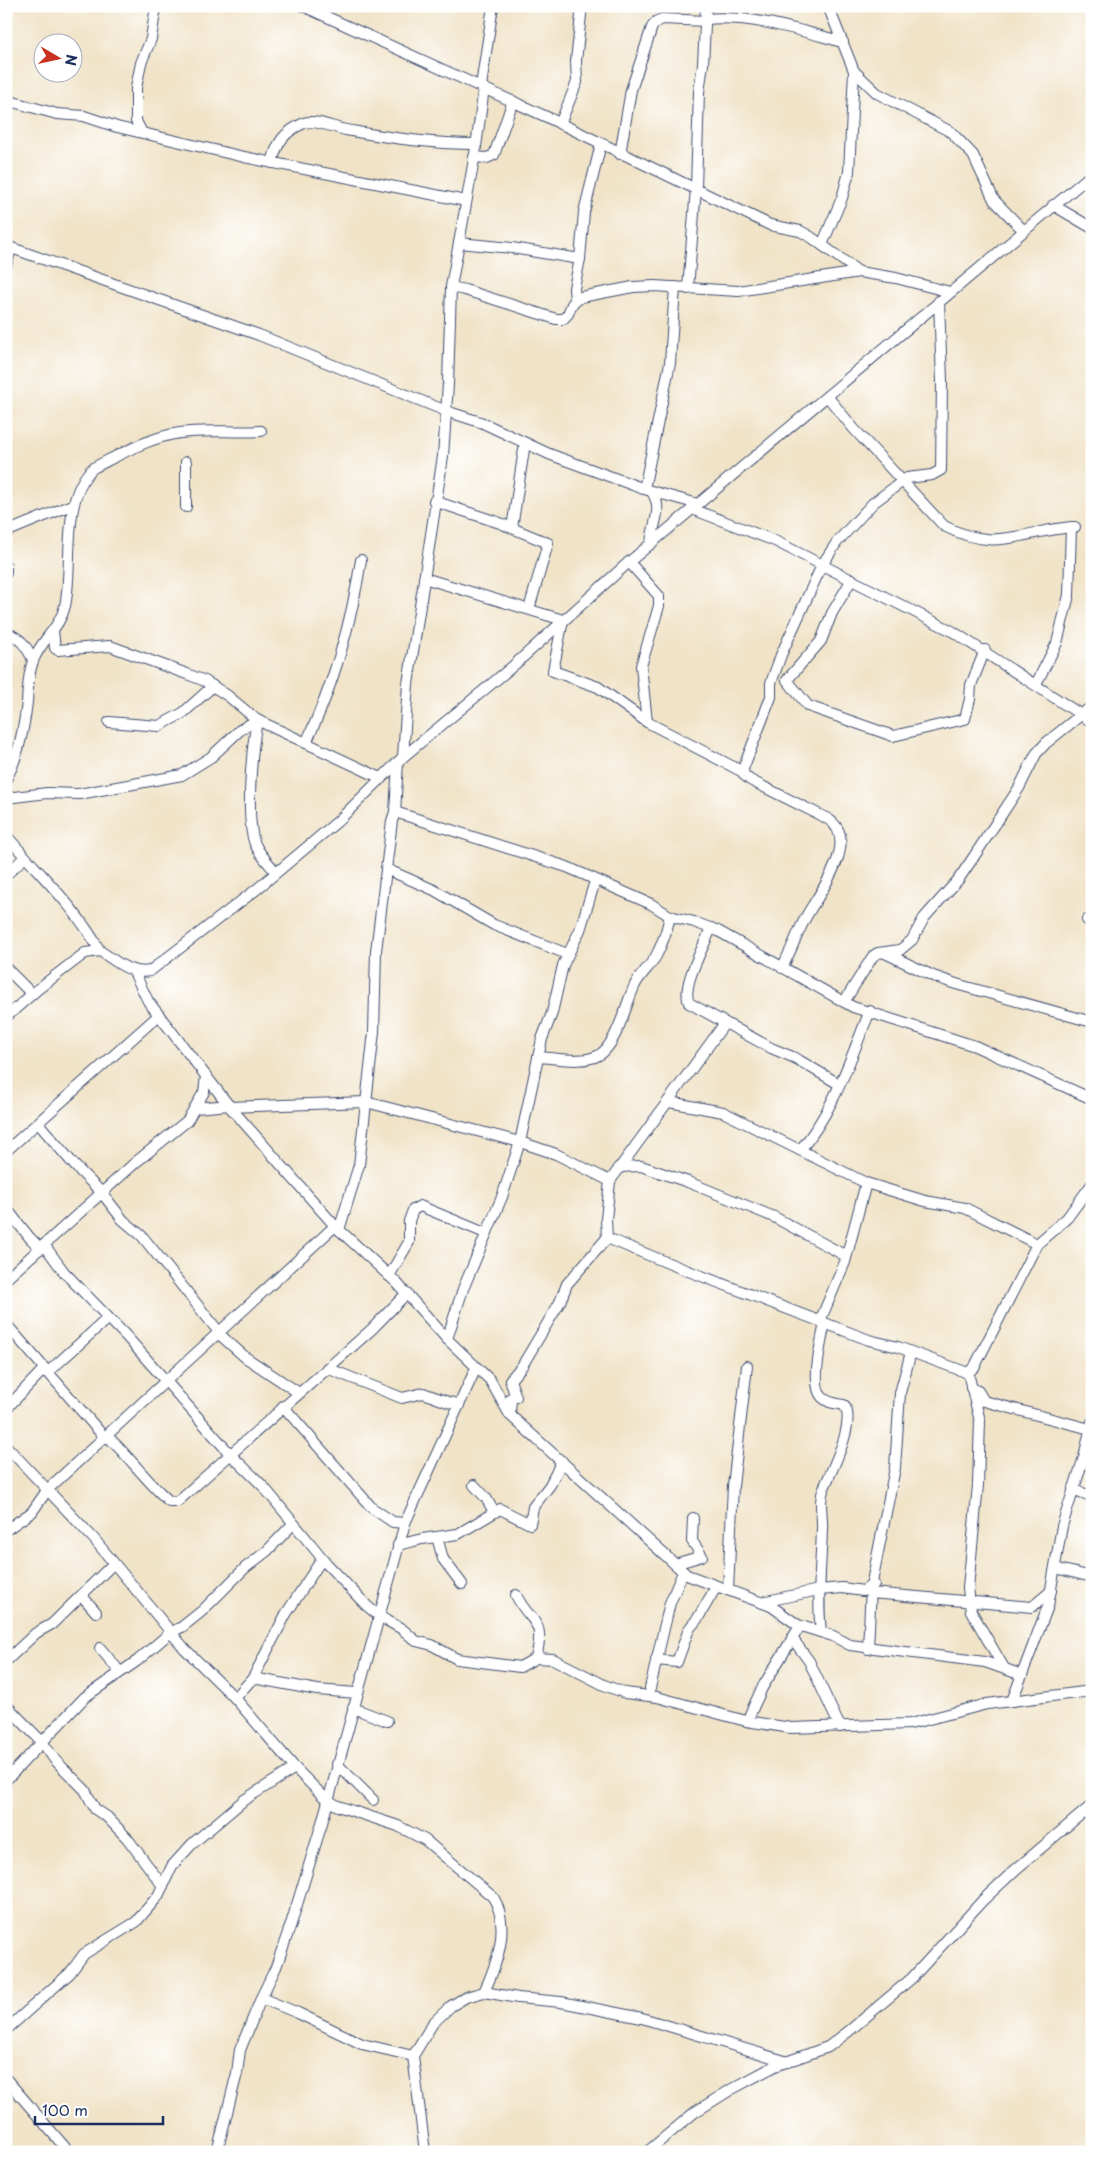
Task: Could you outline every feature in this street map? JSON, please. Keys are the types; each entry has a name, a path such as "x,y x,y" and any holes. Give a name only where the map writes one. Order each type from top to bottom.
{"street":[{"path":"141,131 136,121 136,84 143,56 151,38 156,6"},
{"path":"303,6 513,101 770,225 800,231 859,272"},
{"path":"9,1524 32,1512 48,1489 219,1332 337,1228 359,1165 376,998 376,952 395,812 408,684 432,535 434,501 443,456 451,287 476,144 493,6"},
{"path":"560,124 577,82 576,55 582,6"},
{"path":"688,289 696,188 696,128 706,6"},
{"path":"822,246 842,198 849,172 854,71 828,6"},
{"path":"620,154 631,90 652,27 657,21 662,19 753,20 843,42"},
{"path":"854,71 877,93 951,132 973,155 994,200 1023,230"},
{"path":"6,100 57,114 84,116 117,127 141,131 272,163 466,201"},
{"path":"474,157 487,158 494,155 513,101"},
{"path":"272,163 278,142 304,124 313,122 336,129 386,137 450,144 476,144"},
{"path":"451,287 556,319 566,317 575,300 574,288 580,259 584,212 601,144"},
{"path":"134,972 150,971 338,821 401,759 513,666 629,562 1092,174"},
{"path":"1053,205 1092,228"},
{"path":"1072,215 1092,218"},
{"path":"459,243 512,248 580,259"},
{"path":"6,265 8,248 258,335 446,411 483,423 525,443 695,506 775,541 952,631 984,650 1092,722"},
{"path":"575,300 581,297 633,287 675,287 738,291 859,272 896,278 950,292"},
{"path":"651,544 658,502 648,490 670,363 675,287"},
{"path":"743,772 771,696 771,683 781,655 822,565 848,529 873,503 910,477 939,473 941,470 942,381 940,349 942,322 939,301"},
{"path":"827,396 902,482 944,526 958,533 998,541 1055,528 1073,527 1068,601 1057,643 1036,684"},
{"path":"6,779 16,757 24,721 33,660 37,651 53,631 64,609 68,592 72,514 83,481 94,468 156,438 180,433 212,430 261,431"},
{"path":"512,528 525,443"},
{"path":"186,462 186,507"},
{"path":"434,501 512,528 548,543 529,609"},
{"path":"6,532 74,504"},
{"path":"306,743 336,672 348,629 361,560"},
{"path":"629,562 659,596 660,606 641,666 647,722"},
{"path":"6,566 6,573"},
{"path":"424,578 563,620"},
{"path":"852,579 832,613 821,641 787,680 808,706 893,736 966,719 971,685 984,650"},
{"path":"563,620 552,671 598,687 647,722 743,772 750,780 766,790 828,818 836,824 840,832 837,857 831,878 807,916 782,968"},
{"path":"53,631 55,648 58,650 104,646 119,648 213,686 257,720 381,778"},
{"path":"6,632 19,638 25,644 33,660"},
{"path":"109,722 159,726 190,709 213,686"},
{"path":"844,1002 873,956 878,953 900,950 912,940 924,918 958,880 971,861 1019,788 1036,754 1079,715 1092,706"},
{"path":"6,798 47,794 79,794 182,775 211,757 240,730 257,720"},
{"path":"257,720 252,779 253,836 260,852 276,872"},
{"path":"395,812 568,867 595,881 651,904 670,916 711,928 844,1002 975,1046 1092,1099"},
{"path":"6,836 58,892 93,938 100,951 134,972 148,1001 206,1076 337,1228 407,1293 447,1339 490,1380 510,1416 683,1572 716,1587 762,1602 800,1626 821,1632 850,1645 868,1649 985,1662 1022,1675"},
{"path":"6,875 25,857"},
{"path":"386,869 434,890 494,926 567,954"},
{"path":"447,1339 485,1233 502,1197 520,1142 538,1057 567,954 580,930 595,881"},
{"path":"538,1057 580,1059 602,1054 610,1045 634,985 655,958 666,933 670,916"},
{"path":"711,928 692,972 687,998 689,1003 771,1048 796,1058 839,1084"},
{"path":"6,1017 32,994 85,953 100,951"},
{"path":"884,952 956,984 1092,1022"},
{"path":"6,968 32,994"},
{"path":"800,1150 812,1137 839,1084 870,1011"},
{"path":"6,1151 159,1015"},
{"path":"510,1416 511,1398 516,1397 510,1380 522,1366 532,1346 560,1302 568,1284 607,1238 606,1219 610,1180 669,1102 725,1023"},
{"path":"6,1279 187,1120 204,1092 206,1076"},
{"path":"196,1108 366,1102 520,1142 556,1154 610,1180"},
{"path":"669,1102 723,1112 866,1183 918,1199 965,1208 1037,1244"},
{"path":"38,1123 76,1167 102,1193 122,1220 142,1236 219,1332 245,1357 298,1393"},
{"path":"619,1167 641,1166 674,1176 774,1217 846,1256"},
{"path":"821,1632 818,1612 822,1526 820,1509 823,1490 836,1462 846,1430 847,1412 844,1406 831,1403 823,1398 818,1391 818,1361 823,1322 846,1256 866,1183"},
{"path":"968,1372 979,1359 1037,1244 1067,1218 1092,1184"},
{"path":"389,1276 409,1242 409,1221 413,1210 420,1206 485,1233"},
{"path":"6,1208 231,1455 263,1486 322,1559 378,1616 402,1629 416,1641 432,1645 457,1659 520,1667 536,1658 553,1659 604,1685 625,1693 657,1697 747,1722 791,1728 910,1724 987,1704 1092,1691"},
{"path":"607,1238 678,1268 869,1340 968,1372"},
{"path":"6,1324 106,1437 126,1453 140,1472 173,1503 178,1501 231,1455 283,1406 372,1329 407,1293"},
{"path":"6,1409 46,1371 108,1318"},
{"path":"868,1649 873,1587 894,1475 900,1393 911,1352"},
{"path":"728,1590 733,1486 747,1366"},
{"path":"327,1368 402,1398 423,1393 459,1404"},
{"path":"217,2152 233,2089 240,2050 276,1967 290,1924 405,1523 476,1368"},
{"path":"968,1372 980,1421 978,1485 968,1588 971,1611 1004,1668"},
{"path":"971,1388 978,1391 984,1402 1091,1426 1084,1457 1062,1526 1048,1606 1012,1701"},
{"path":"283,1406 372,1508 394,1522 405,1523"},
{"path":"6,1446 11,1458 48,1489 94,1539 170,1632 235,1698 295,1768 327,1800 338,1806 398,1826 425,1840 494,1897 500,1908 501,1939 495,1968 484,1992"},
{"path":"398,1545 458,1534 500,1509 530,1524 533,1507 550,1485 562,1461"},
{"path":"474,1485 486,1498 494,1512"},
{"path":"1073,1489 1092,1497"},
{"path":"675,1564 702,1556 692,1541 693,1518"},
{"path":"6,1780 85,1697 137,1661 170,1632 182,1627 202,1611 245,1568 267,1551 293,1524"},
{"path":"437,1537 443,1559 462,1584"},
{"path":"235,1698 253,1678 286,1614 322,1559"},
{"path":"6,1661 82,1596 113,1564"},
{"path":"1054,1568 1092,1577"},
{"path":"650,1688 670,1602 683,1572"},
{"path":"656,1660 677,1662 689,1629 698,1618 716,1587"},
{"path":"762,1602 819,1590 842,1588 864,1591 873,1587 1032,1607 1050,1591"},
{"path":"516,1595 539,1629 541,1637 536,1658"},
{"path":"82,1596 96,1612"},
{"path":"747,1722 762,1688 800,1626"},
{"path":"792,1638 808,1661 840,1727"},
{"path":"100,1648 120,1672"},
{"path":"253,1678 317,1690 357,1693"},
{"path":"6,1705 43,1743 54,1760 85,1790 95,1808 107,1817 127,1838 164,1886"},
{"path":"353,1708 387,1721"},
{"path":"337,1764 374,1800"},
{"path":"6,2030 70,1973 84,1954 136,1922 149,1910 164,1886 172,1866 192,1844 244,1800 295,1768"},
{"path":"647,2152 695,2112 775,2066 828,2048 912,1978 983,1900 1092,1805"},
{"path":"425,2152 413,2056 432,2023 451,2006 466,1997 484,1992 518,1998 561,2002 642,2018 788,2062"},
{"path":"261,1998 298,2013 362,2044 413,2056"},
{"path":"6,2079 69,2152"}]}
